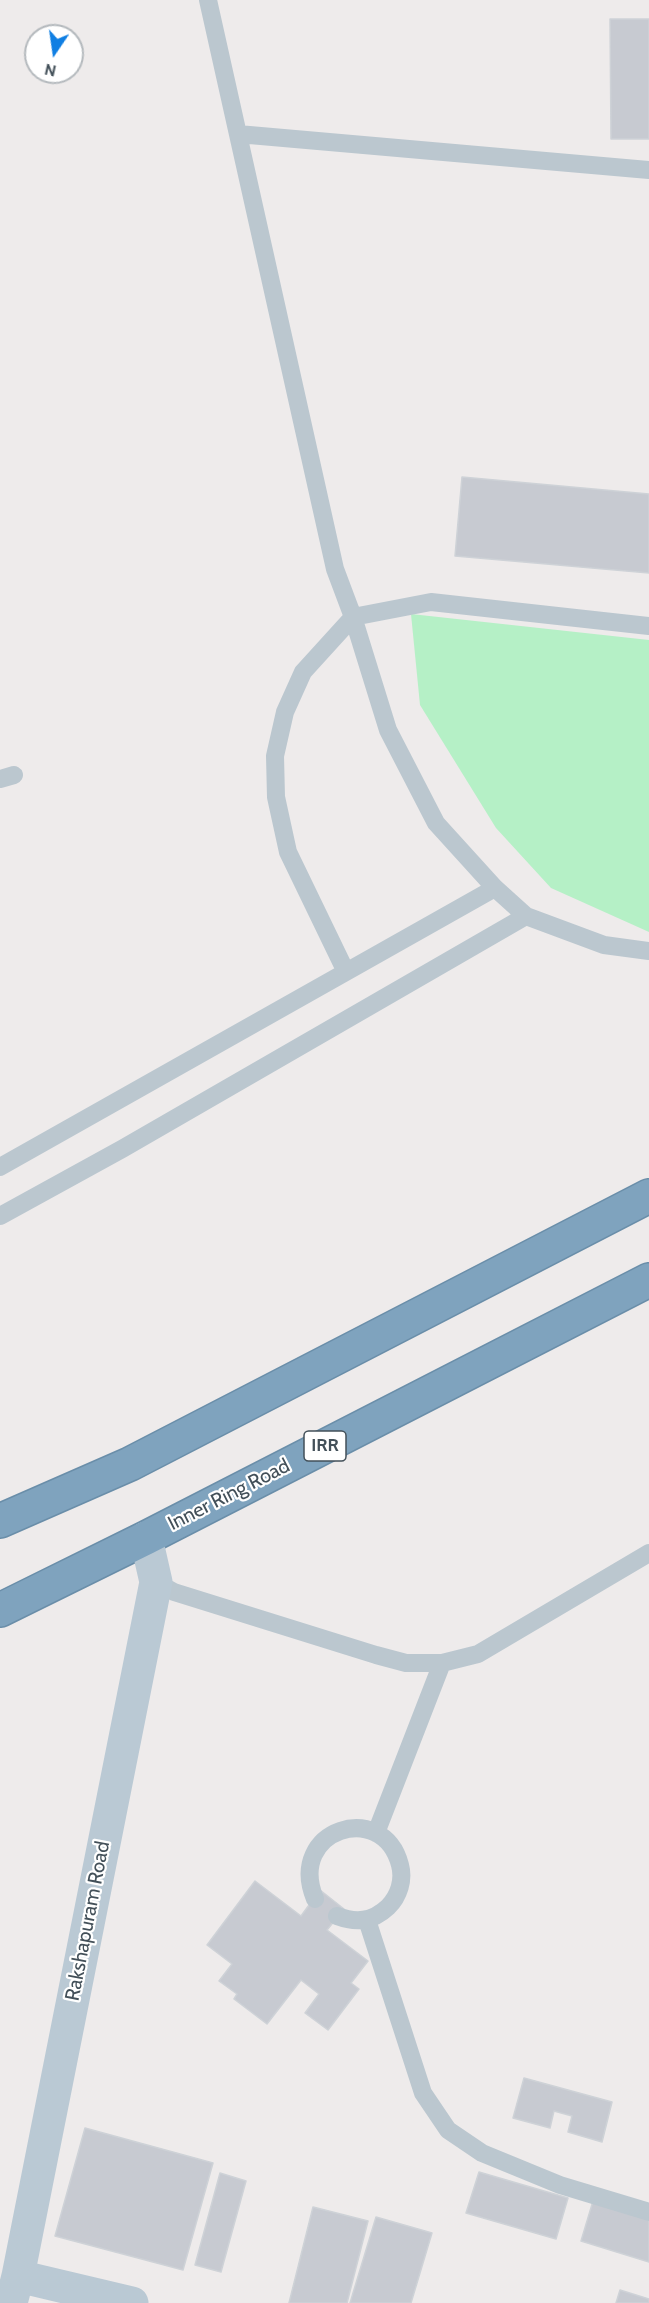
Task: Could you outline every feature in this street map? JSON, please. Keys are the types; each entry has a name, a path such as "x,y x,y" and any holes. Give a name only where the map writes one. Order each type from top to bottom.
{"highway":[{"path":"0,1521 130,1464 649,1196"},
{"name":"Inner Ring Road","path":"0,1610 146,1538 649,1280"}],"street":[{"name":"Rakshapuram Road","path":"14,2290 156,1582 146,1538"},
{"path":"14,2290 132,2303"}],"lane":[{"path":"208,0 334,569 353,617 388,730 436,823 495,888 526,916 604,945 649,951"},
{"path":"238,134 649,170"},
{"path":"346,972 288,852 276,796 275,756 285,711 303,672 353,617 431,602 649,626"},
{"path":"0,1167 495,888"},
{"path":"0,1216 526,916"},
{"path":"156,1582 174,1592 376,1655 406,1663 442,1664 478,1654 649,1553"},
{"path":"376,1833 442,1664"},
{"path":"315,1899 308,1873 313,1854 326,1838 350,1828 363,1828 376,1833 389,1843 398,1856 402,1872 400,1888 387,1908 367,1920 352,1921 337,1916"},
{"path":"367,1920 423,2093 448,2130 492,2157 560,2185 649,2212"}],"green space":[{"path":"411,614 649,640 649,932 551,888 496,828 420,705"}],"building":[{"path":"610,19 649,19 649,139 611,139"},
{"path":"462,477 649,494 649,573 455,556"},
{"path":"255,1881 301,1916 320,1890 344,1909 327,1930 368,1961 351,1983 359,1989 328,2030 305,2013 319,1994 301,1980 267,2024 234,1999 237,1994 219,1981 232,1964 207,1945"},
{"path":"524,2078 612,2102 602,2142 568,2132 572,2116 554,2111 550,2128 513,2118"},
{"path":"85,2128 213,2163 183,2270 55,2236"},
{"path":"479,2172 568,2198 556,2239 466,2213"},
{"path":"220,2173 246,2181 221,2272 195,2265"},
{"path":"593,2201 649,2219 649,2262 581,2241"},
{"path":"313,2207 368,2221 347,2303 289,2303"},
{"path":"376,2217 432,2233 411,2303 350,2303"},
{"path":"620,2290 649,2299 649,2303 616,2303"}]}
